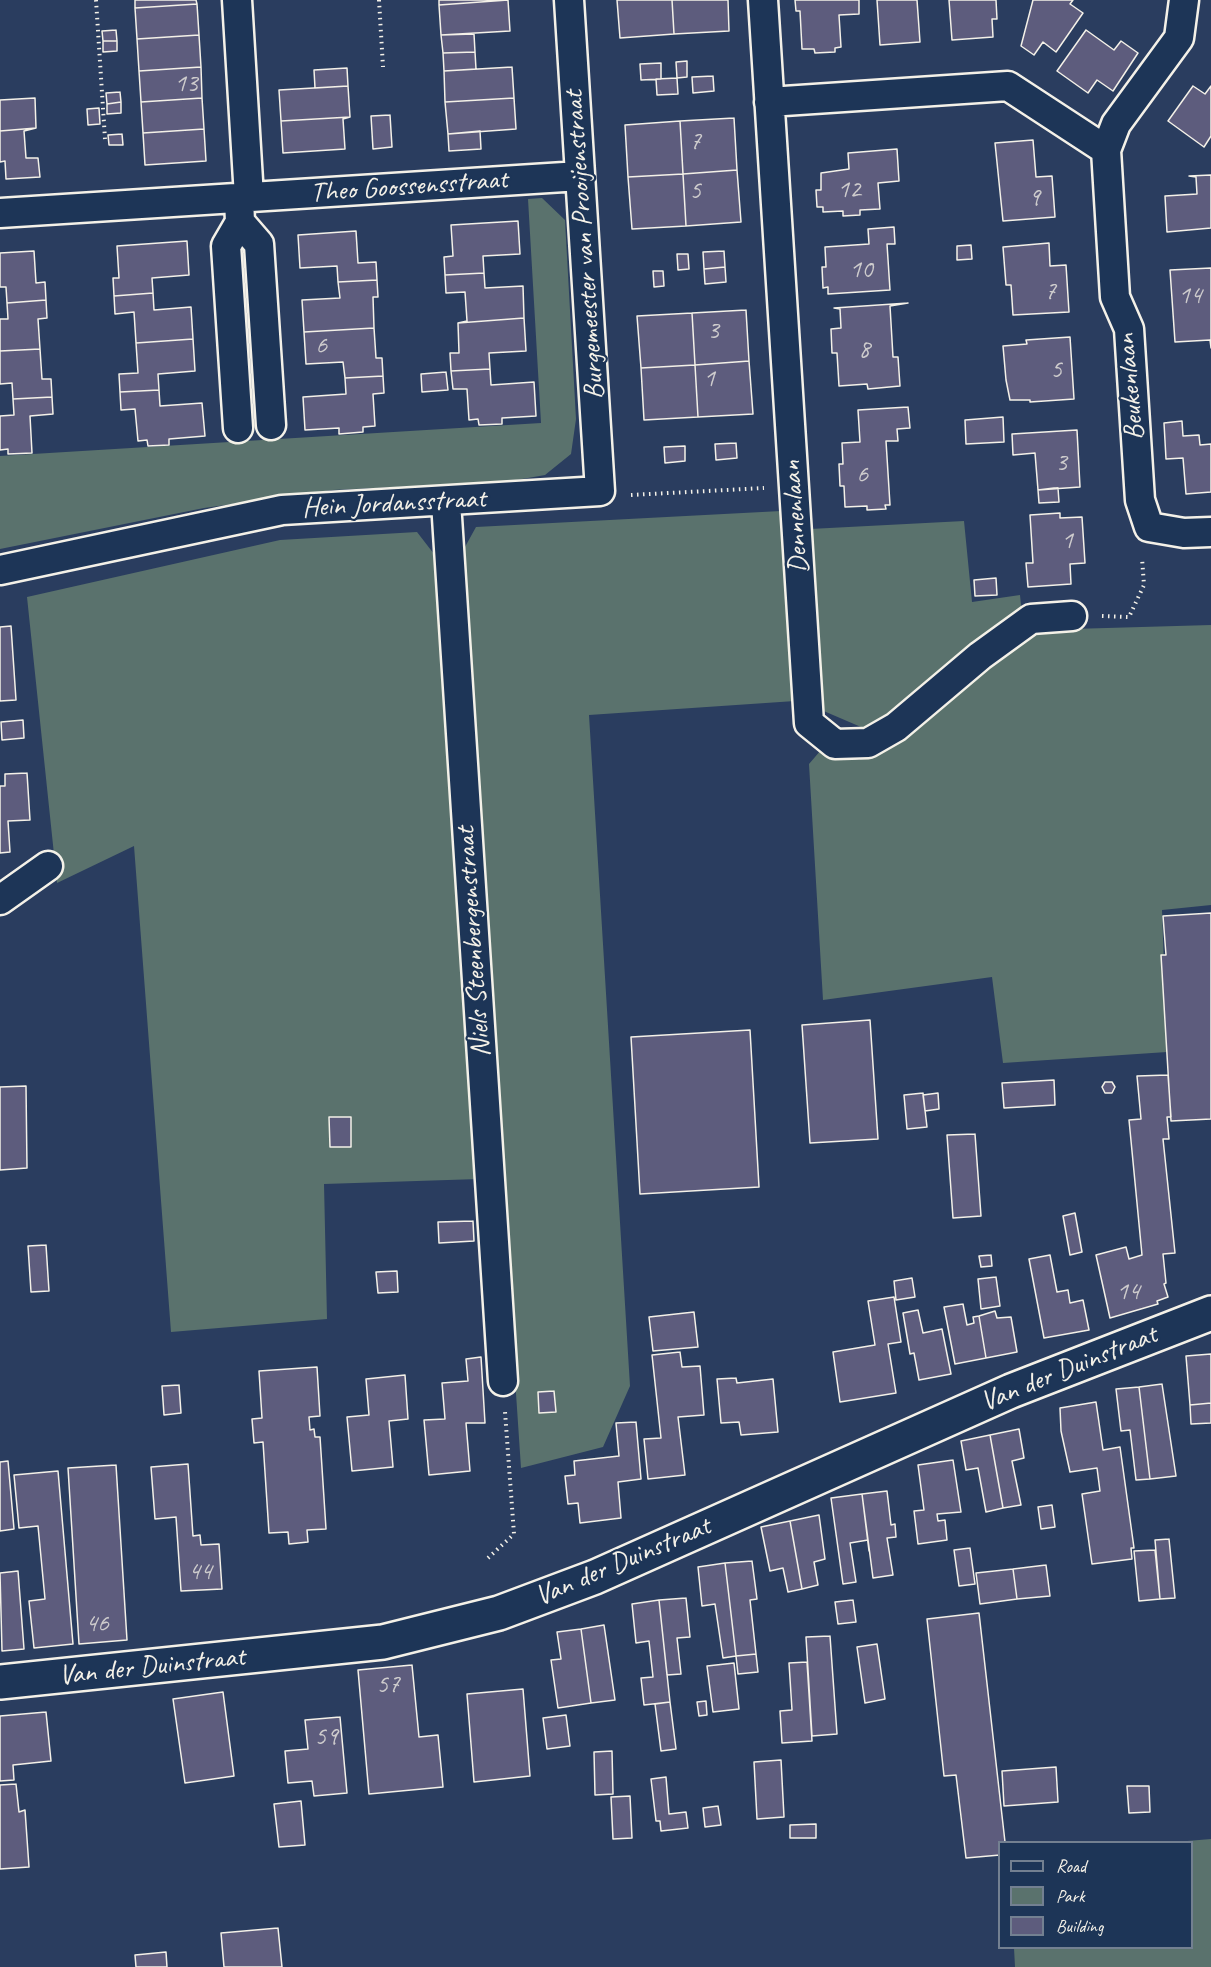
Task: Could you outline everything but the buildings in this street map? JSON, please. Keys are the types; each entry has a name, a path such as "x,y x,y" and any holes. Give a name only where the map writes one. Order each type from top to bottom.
{"street":[{"path":"237,0 242,206 259,244 271,425"},
{"name":"Burgemeester van Prooijenstraat","path":"569,0 600,491"},
{"name":"Dennenlaan","path":"763,0 809,723 835,744 868,744 896,727 980,656 1031,619 1072,616"},
{"name":"Beukenlaan","path":"1149,526 1140,500 1129,329 1115,297 1106,150 1116,124 1179,38 1184,0"},
{"path":"769,102 1008,86 1106,150"},
{"name":"Theo Goossensstraat","path":"0,213 242,206 580,176"},
{"path":"238,428 226,246 242,206"},
{"name":"Hein Jordansstraat","path":"0,570 282,510 600,491"},
{"name":"Niels Steenbergenstraat","path":"446,502 503,1381"},
{"path":"1149,526 1184,533 1211,531"},
{"path":"0,900 48,866"},
{"name":"Van der Duinstraat","path":"0,1682 372,1643 499,1613 595,1577 1011,1391 1211,1313"}],"path":[{"path":"96,0 105,139"},
{"path":"379,0 383,67"},
{"path":"600,491 634,496 794,486"},
{"path":"1072,616 1129,616 1144,585 1141,542 1149,526"},
{"path":"488,1558 514,1534 503,1381"}],"green space":[{"path":"542,198 565,220 576,419 571,454 545,475 505,482 333,490 204,508 0,549 0,456 541,423 528,199"},
{"path":"781,511 795,701 589,715 630,1386 603,1447 521,1468 460,556 476,527"},
{"path":"964,521 972,602 1020,595 1022,615 971,648 868,730 819,709 810,529"},
{"path":"417,532 434,554 479,1179 324,1184 327,1319 171,1332 134,846 57,883 27,597 280,540"},
{"path":"1211,625 1211,905 1162,910 1167,1052 1003,1063 992,977 823,1000 809,764 821,750 859,760 897,739 963,681 1037,630"},
{"path":"1211,1839 1211,1967 1015,1967 1014,1949 1193,1949 1193,1841 1187,1841"}]}
